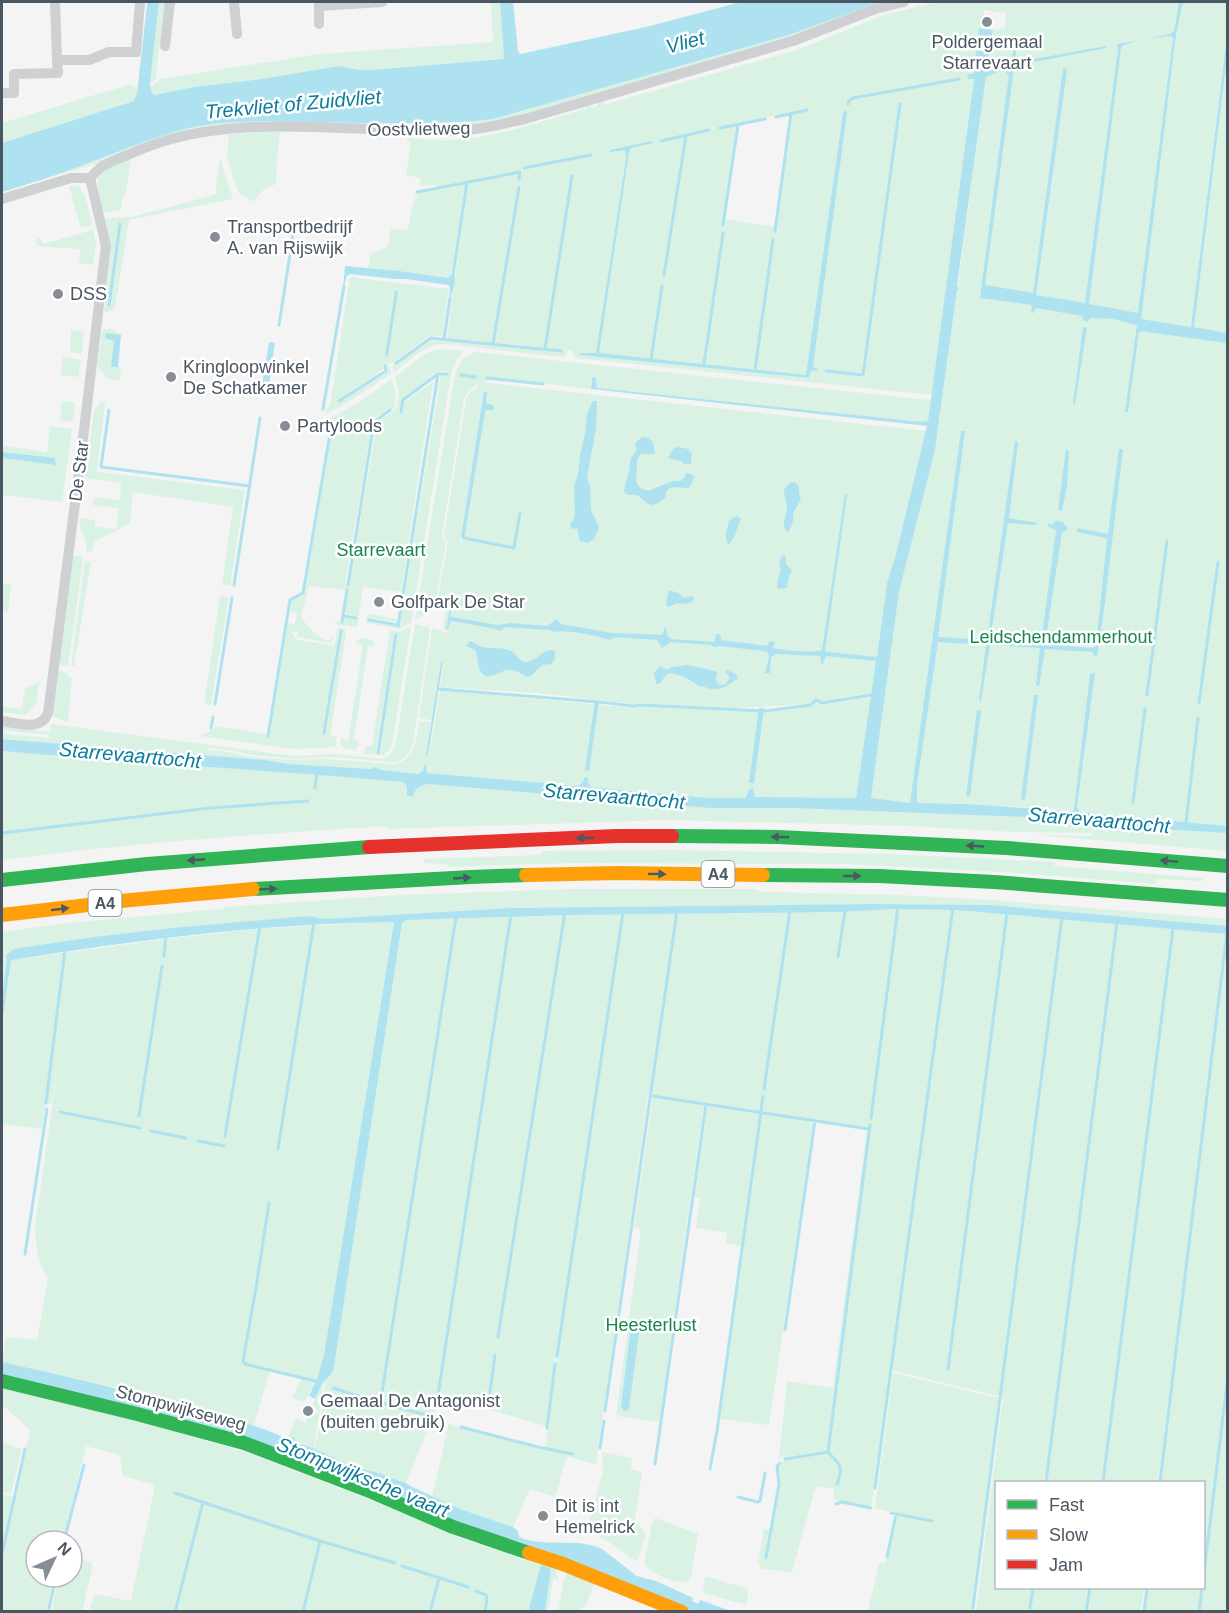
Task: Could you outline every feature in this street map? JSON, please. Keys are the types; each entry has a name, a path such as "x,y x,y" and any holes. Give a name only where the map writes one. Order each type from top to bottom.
{"main road":[{"name":"A4","path":"2,880 244,856 358,848 617,836 778,837 1006,848 1227,866"},
{"name":"A4","path":"2,915 219,892 471,877 617,873 879,876 994,882 1227,900"},
{"name":"Stompwijkseweg","path":"2,1381 137,1413 244,1443 372,1492 453,1527 563,1564 682,1611"}],"street":[{"path":"2,93 14,93 14,74 58,73 55,2"},
{"path":"57,60 89,60 109,52 136,52 140,2"},
{"path":"165,46 170,2"},
{"path":"234,2 237,34"},
{"path":"319,24 319,4 382,2"},
{"name":"Oostvlietweg","path":"4,198 71,178 90,178 103,166 180,136 226,129 285,127 427,132 495,126 794,40 875,9 904,2"},
{"name":"De Star","path":"2,721 34,725 45,719 48,713 106,246 90,178"}],"green space":[{"path":"159,2 166,2 156,78 150,83"},
{"path":"492,2 500,2 503,59 371,70 339,66 154,95 151,91 151,87 161,79 319,54 493,42"},
{"path":"879,2 888,2 792,37 518,116 461,127 223,126 12,189 86,165 160,136 206,125 261,121 427,123 493,119 792,34"},
{"name":"Leidschendammerhout","path":"936,2 1179,2 1174,31 1171,34 1154,37 1171,36 1173,38 1139,323 1227,335 1227,826 1074,810 910,803 871,799 899,592 935,450 993,30 1005,28 1006,13 984,10 982,26 979,28 974,73 968,79 974,78 932,395 576,358 573,351 569,350 564,357 444,344 424,350 394,372 393,364 425,344 437,340 550,348 447,338 468,180 437,187 436,185 421,186 420,178 406,175 411,142 407,140 408,137 453,140 475,138 520,128 585,109 585,106 590,105 592,108 597,106 599,101 603,100 604,105 786,53 881,16","holes":["846,111 813,367 817,370 811,370 809,378 580,354 598,353 806,375 843,113","790,113 775,227 723,219 737,124"]},
{"path":"1183,2 1227,2 1227,37 1191,327 1140,319 1176,35"},
{"path":"1227,58 1227,333 1194,327"},
{"path":"131,84 138,89 134,101 2,143 2,123"},
{"path":"280,132 276,184 264,189 254,202 238,192 227,156 229,134"},
{"path":"220,157 233,199 129,220 115,308 104,312 110,258 105,220 132,217 217,194"},
{"path":"131,158 126,193 120,211 103,211 98,188 100,176 110,167"},
{"path":"465,184 451,276 448,278 368,268 371,253 380,251 388,245 391,229 405,230 408,228 413,204 419,192"},
{"path":"69,186 78,186 84,194 93,225 81,228"},
{"path":"93,230 96,243 93,265 79,263 80,249 37,246 35,240 40,238 43,244"},
{"path":"350,277 449,289 442,336 430,336 332,405 388,372 387,368 390,366 391,374 326,414 326,409 330,406"},
{"path":"110,328 121,334 106,333 106,338 114,340 112,366 121,367 120,381 108,379 97,368 102,330"},
{"path":"71,330 84,332 82,354 70,352"},
{"name":"Starrevaart","path":"439,349 464,351 457,359 451,374 411,623 399,629 366,623 368,614 397,619 396,622 371,618 370,622 396,626 400,623 441,375 449,374 448,372 440,371 433,375 401,402 401,405 433,382 401,592 363,587 357,627 333,624 343,621 345,617 355,619 356,616 347,614 345,611 348,590 309,586 301,617 319,637 328,641 334,634 332,643 297,637 298,632 292,631 291,633 294,634 294,639 334,646 338,627 345,629 330,737 337,736 335,747 295,749 200,736 214,729 215,726 267,734 266,737 269,738 288,623 295,624 297,613 290,611 292,600 304,595 332,431 328,418 353,406 392,379 396,396 394,410 388,409 373,419 345,583 349,586 377,423 397,408 399,393 395,377 421,357","holes":["339,632 342,632 326,732 323,734"]},
{"name":"Golfpark De Star","path":"476,352 931,400 928,422 922,422 597,388 596,378 592,378 591,389 486,377 487,383 926,431 887,583 872,693 822,702 816,699 810,704 737,708 633,704 537,693 440,687 444,663 441,662 432,720 419,718 432,628 448,633 444,628 444,620 446,609 452,606 453,602 436,608 448,542 444,535 466,400 470,392 477,388 480,379 464,399 442,536 446,544 434,609 415,620 455,374 462,360","holes":["485,392 461,548 461,537"]},
{"path":"63,357 81,360 78,377 60,375"},
{"path":"62,401 75,403 73,422 60,420"},
{"path":"101,402 105,402 97,472 245,490 230,586 222,585 233,507 133,492 130,523 94,542 92,552 86,551 79,518 95,520 95,526 116,529 119,509 93,505 94,497 120,500 121,483 85,478 94,411"},
{"path":"50,426 72,429 62,502 2,495 2,458 55,465 56,460 2,452 2,446 47,452"},
{"path":"73,555 82,556 83,559 68,666 58,665"},
{"path":"85,561 91,562 74,666 71,666"},
{"path":"2,583 11,585 8,612 2,611"},
{"path":"220,596 229,597 211,705 204,704"},
{"path":"415,624 430,628 413,744 410,752 397,762 328,757 296,759 252,755 229,750 208,748 208,750 251,757 396,764 408,757 414,747 420,721 431,722 426,755 429,756 440,690 634,708 643,706 756,712 811,706 816,702 822,705 871,697 856,798 755,797 753,789 745,798 709,798 591,787 584,777 583,782 578,786 426,773 427,765 424,765 423,771 418,774 373,768 288,764 265,760 2,739 2,734 49,738 49,735 2,730 2,726 50,732 51,724 294,756 335,754 382,759 390,755 395,747"},
{"path":"411,626 392,745 390,750 383,755 364,754 365,747 372,745 390,630 399,632","holes":["395,634 398,635 378,754 376,752"]},
{"path":"363,638 372,641 375,646 368,646 354,739 360,744 355,750 341,745 341,738 348,741 363,645 356,643 357,640"},
{"path":"58,671 72,677 68,722 52,714"},
{"path":"39,682 36,705 25,715 2,712 2,706 22,709 25,688"},
{"path":"2,751 404,782 407,786 407,796 413,796 419,787 428,784 710,808 792,808 1024,817 1127,827 1227,833 1227,851 1037,835 1093,836 1093,833 668,820 388,829 388,826 146,844 2,860"},
{"path":"673,850 887,854 1055,862 1054,866 1203,878 1203,881 1156,879 1155,884 1003,872 847,864 574,863 449,867 447,864 424,863 424,859 539,855 542,851"},
{"path":"571,889 754,889 764,892 991,900 1227,919 1227,926 991,905 512,908 324,919 308,916 181,927 6,956 2,997 2,932 225,907 399,895"},
{"path":"894,909 956,910 1227,934 1227,1611 1144,1611 1147,1589 1205,1589 1205,1481 1160,1481 1201,1143 1158,1481 995,1481 995,1589 1144,1589 1141,1611 976,1611 1003,1397 890,1370 871,1507 833,1499 834,1489 816,1486 792,1572 762,1569 758,1563 764,1529 770,1530 765,1559 767,1560 780,1485 778,1466 784,1460 827,1453 825,1451 779,1458 787,1381 833,1388 867,1129 814,1121 769,1425 720,1419 762,1111 648,1095 596,1465 567,1456 555,1497 530,1489 513,1527 432,1497 449,1423 459,1428 545,1450 557,1358 555,1357 546,1426 439,1394 441,1378 433,1416 406,1483 354,1467 315,1449 325,1381 334,1367 402,922 406,920 571,915 842,912"},
{"path":"394,921 324,1355 316,1380 270,1369 254,1426 123,1389 2,1362 6,1337 37,1340 48,1278 38,1254 35,1228 57,1071 51,1104 47,1103 55,1031 42,1129 2,1124 2,1024 11,960 256,929"},
{"name":"Heesterlust","path":"653,1097 704,1105 660,1422 616,1416 641,1229 634,1227"},
{"path":"708,1105 759,1112 741,1246 726,1243 727,1233 696,1228 700,1198 693,1196"},
{"path":"893,1373 999,1398 972,1611 868,1611 879,1563 886,1563 897,1514 875,1508"},
{"path":"302,1378 315,1381 305,1402 300,1400 299,1402 292,1397"},
{"path":"324,1382 314,1449 293,1442 292,1437 291,1441 287,1439 296,1418 305,1423 309,1413 317,1414 318,1410 312,1405"},
{"path":"2,1387 125,1417 252,1454 466,1540 540,1565 554,1566 559,1580 553,1579 548,1611 545,1611 545,1604 529,1605 528,1611 89,1611 95,1594 131,1601 155,1485 123,1476 120,1455 86,1446 66,1529 24,1529 24,1589 51,1589 46,1611 2,1612 2,1494 16,1498 30,1430 2,1407"},
{"path":"2,1443 22,1449 11,1494 2,1492"},
{"path":"602,1452 632,1458 631,1469 642,1472 635,1519 646,1534 637,1562 587,1530 603,1472"},
{"path":"655,1518 698,1534 691,1576 686,1582 662,1577 651,1571 644,1563"},
{"path":"84,1561 91,1562 93,1566 82,1611 51,1611 56,1589 84,1589"},
{"path":"568,1571 595,1582 585,1607 579,1611 558,1612 564,1579"},
{"path":"705,1576 748,1589 747,1605 703,1593"}],"water":[{"path":"148,2 159,2 150,83 154,95 339,66 371,70 503,59 500,2 513,2 520,54 646,27 741,2 879,2 792,34 493,119 426,123 260,121 205,125 159,137 2,192 2,143 134,101 137,93"},
{"path":"1179,2 1183,2 1176,35 1141,319 1191,327 1227,37 1227,58 1194,327 1227,333 1227,343 1139,331 1128,412 1125,412 1137,325 1113,319 1090,318 1087,322 1082,316 1036,308 1031,313 1032,305 980,298 1009,74 1006,73 1009,70 1016,38 1015,59 1018,62 1106,46 1106,48 1019,65 1014,68 985,285 1033,293 1063,69 1065,68 1067,70 1036,295 1085,303 1117,44 1137,41 1121,48 1089,304 1138,313 1173,38 1171,36 1146,39 1174,31"},
{"name":"Starrevaarttocht","path":"979,28 993,30 987,67 998,70 998,72 986,77 957,285 959,289 957,290 935,450 899,592 871,798 910,803 961,431 965,431 938,637 987,640 1015,441 1018,442 1009,518 1038,523 1035,525 1008,523 990,641 1041,644 1056,530 1047,524 1053,524 1055,521 1063,522 1068,529 1062,533 1045,644 1093,648 1096,646 1107,540 1077,532 1077,528 1108,534 1119,449 1123,449 1105,602 1097,656 1092,652 1045,649 1039,686 1036,686 1040,648 990,645 981,701 979,700 986,645 938,642 917,784 917,803 1074,810 1090,674 1095,673 1077,806 1079,812 1227,826 1227,833 1127,827 1024,817 792,808 710,808 428,784 419,787 413,796 407,796 407,786 403,782 2,751 2,739 265,760 288,764 371,769 375,767 381,770 418,774 426,765 427,773 578,786 583,782 584,777 588,778 591,787 709,798 745,798 749,789 753,788 755,797 856,798 876,661 826,656 822,666 820,656 776,654 771,657 770,673 765,673 769,657 764,651 670,642 662,648 657,640 616,637 609,640 573,632 506,627 499,631 452,621 446,629 450,608 452,617 498,625 511,623 547,626 557,619 560,624 612,633 662,635 665,627 671,639 714,642 716,634 720,634 721,640 767,646 770,641 775,642 773,648 792,651 822,650 845,494 847,495 825,651 877,657 887,583 927,426 591,389 592,378 596,378 597,388 928,421 974,79 968,79 967,75 974,73"},
{"path":"846,110 813,367 817,370 811,371 809,378 580,355 580,353 596,353 626,159 625,150 610,152 610,150 652,141 653,143 631,148 629,152 599,353 806,375 843,113"},
{"path":"345,266 448,278 454,272 454,286 449,299 450,287 448,285 350,274 347,276 343,289"},
{"path":"395,291 398,291 388,357 385,356"},
{"path":"1083,327 1087,328 1075,404 1073,404"},
{"path":"106,333 121,335 118,367 111,367 114,341 105,338"},
{"path":"269,342 275,343 268,391 261,391"},
{"path":"484,391 487,392 486,403 494,407 493,410 485,412 464,540 461,537"},
{"path":"593,401 597,401 596,429 587,477 590,486 591,510 599,527 594,539 588,543 580,541 577,528 572,529 570,525 575,516 574,486 578,475 587,414"},
{"path":"643,437 653,442 655,454 641,454 637,460 636,482 640,488 648,491 673,481 680,481 686,473 694,476 688,488 672,487 667,490 665,498 653,505 637,495 627,495 624,491 630,460 637,450 635,445"},
{"path":"677,447 689,449 689,452 692,452 691,464 668,458 673,449"},
{"path":"1066,449 1069,452 1067,486 1062,511 1058,510"},
{"path":"2,452 55,458 56,465 2,458"},
{"path":"791,482 799,486 801,499 787,532 784,525 787,508 784,489"},
{"path":"737,516 741,519 729,545 726,535 729,520"},
{"path":"782,555 786,557 786,564 792,571 787,588 778,589 781,571 779,563"},
{"path":"669,590 684,598 694,597 694,600 687,604 677,603 669,607 666,605"},
{"path":"470,641 478,646 513,652 524,662 531,661 550,650 555,651 555,659 551,664 542,665 531,676 526,677 509,670 485,676 479,668 475,650 466,646"},
{"path":"441,662 443,662 428,756 426,755"},
{"path":"688,665 715,671 718,674 716,681 720,685 726,684 729,679 725,672 727,670 736,674 738,678 726,686 713,689 701,687 681,676 668,673 659,684 656,684 654,673 660,666 667,670"},
{"path":"1034,695 1038,695 1025,800 1021,799"},
{"path":"595,700 599,701 589,771 585,770"},
{"path":"759,708 764,708 754,783 749,783"},
{"path":"977,710 981,711 970,796 966,796"},
{"path":"991,905 1227,926 1227,934 956,910 894,909 842,912 571,915 406,920 402,923 334,1367 315,1399 309,1396 324,1355 394,922 250,929 11,960 2,1024 6,956 13,949 94,937 308,916 324,919 512,908"},
{"path":"637,1321 640,1326 629,1408 624,1411 621,1407 631,1326"},
{"name":"Stompwijksche vaart","path":"2,1362 74,1378 231,1419 255,1426 290,1441 293,1437 294,1442 354,1467 406,1483 460,1509 513,1527 518,1531 519,1537 539,1542 592,1545 602,1549 637,1576 656,1581 693,1598 692,1601 698,1604 700,1600 731,1611 694,1611 458,1524 312,1463 2,1376"},
{"path":"541,1565 551,1569 545,1611 528,1612"}],"waterway":[{"path":"848,104 853,98 959,79"},
{"path":"826,371 863,375 900,104"},
{"path":"776,117 807,110"},
{"path":"775,231 791,113"},
{"path":"720,128 765,119"},
{"path":"723,225 738,125"},
{"path":"661,141 709,130"},
{"path":"664,275 686,135"},
{"path":"524,168 591,155"},
{"path":"417,192 520,172 519,179"},
{"path":"545,349 572,176"},
{"path":"453,275 467,182"},
{"path":"493,344 519,187"},
{"path":"109,305 120,224"},
{"path":"704,364 723,233"},
{"path":"279,325 293,235"},
{"path":"755,370 773,240"},
{"path":"323,409 344,286"},
{"path":"651,359 662,286"},
{"path":"444,339 450,298"},
{"path":"396,363 431,338 561,351"},
{"path":"339,401 386,371 385,366"},
{"path":"401,412 403,400 438,374 447,374"},
{"path":"398,626 438,374"},
{"path":"461,375 475,377"},
{"path":"487,378 543,384"},
{"path":"109,410 101,467 250,486"},
{"path":"348,585 374,422 390,410"},
{"path":"234,585 260,418"},
{"path":"268,736 290,600 303,593 331,428 327,422"},
{"path":"464,538 514,548 520,513"},
{"path":"1147,695 1167,541"},
{"path":"1199,703 1218,562"},
{"path":"342,622 347,590"},
{"path":"215,704 232,598"},
{"path":"343,616 356,618"},
{"path":"369,620 398,625"},
{"path":"324,733 341,631"},
{"path":"378,753 396,635"},
{"path":"439,689 633,706 764,711 811,705 816,700 822,703 872,695"},
{"name":"Starrevaarttocht","path":"1133,802 1145,709"},
{"path":"211,728 213,717"},
{"path":"1186,823 1198,718"},
{"path":"315,788 317,772"},
{"path":"2,833 210,808 308,801"},
{"path":"871,1118 898,907"},
{"path":"875,1488 953,907"},
{"path":"764,1089 790,910"},
{"path":"605,1411 677,911"},
{"path":"838,956 845,911"},
{"path":"498,1337 565,912"},
{"path":"557,1356 623,912"},
{"path":"948,1369 1007,913"},
{"path":"437,1402 511,914"},
{"path":"382,1393 456,917"},
{"path":"973,1608 1062,917"},
{"path":"278,1149 314,922"},
{"path":"1046,1481 1117,922"},
{"path":"225,1136 260,925"},
{"path":"1103,1481 1173,928"},
{"path":"1160,1481 1227,932"},
{"path":"164,956 166,934"},
{"path":"46,1103 65,950"},
{"path":"139,1116 162,966"},
{"path":"652,1096 869,1129"},
{"path":"710,1469 763,1096"},
{"path":"655,1464 706,1104"},
{"path":"25,1254 47,1109"},
{"path":"60,1112 140,1128"},
{"path":"785,1330 815,1121"},
{"path":"785,1459 828,1452 870,1125"},
{"path":"151,1131 186,1138"},
{"path":"198,1141 224,1146"},
{"path":"269,1203 243,1361 245,1364 315,1381"},
{"path":"489,1398 495,1355"},
{"path":"547,1428 555,1364"},
{"path":"1205,1565 1228,1375"},
{"path":"333,1388 368,1399"},
{"path":"381,1400 382,1403 426,1415"},
{"path":"600,1448 604,1421"},
{"path":"461,1427 573,1454"},
{"path":"2,1554 25,1449"},
{"path":"828,1452 840,1466 837,1484"},
{"path":"766,1558 779,1484 777,1466 780,1463"},
{"path":"67,1529 84,1465"},
{"path":"738,1497 760,1501 765,1473"},
{"path":"175,1493 395,1563"},
{"path":"175,1612 203,1502"},
{"path":"836,1504 842,1502 871,1508"},
{"path":"891,1513 932,1521"},
{"path":"887,1557 896,1514"},
{"path":"303,1612 320,1541"},
{"path":"402,1566 468,1587"},
{"path":"430,1612 439,1578"},
{"path":"48,1612 53,1589"},
{"path":"1030,1608 1033,1589"},
{"path":"1086,1612 1090,1589"},
{"path":"1144,1612 1147,1589"},
{"path":"1199,1612 1202,1589"},
{"path":"476,1591 486,1595 485,1612"}],"traffic: fast":[{"path":"672,836 778,837 1007,848 1228,866"},
{"path":"2,880 147,864 369,847"},
{"path":"253,889 526,875"},
{"path":"763,875 879,876 994,882 1228,900"},
{"path":"2,1381 244,1443 372,1492 453,1527 529,1553"}],"traffic: slow":[{"path":"526,875 617,873 763,875"},
{"path":"2,915 253,889"},
{"path":"529,1553 563,1564 682,1612"}],"traffic: jam":[{"path":"369,847 617,836 672,836"}],"place":[{"name":"Poldergemaal Starrevaart","path":"987,22"},
{"name":"Transportbedrijf A. van Rijswijk","path":"215,237"},
{"name":"DSS","path":"58,294"},
{"name":"Kringloopwinkel De Schatkamer","path":"171,377"},
{"name":"Partyloods","path":"285,426"},
{"name":"Golfpark De Star","path":"379,602"},
{"name":"Gemaal De Antagonist (buiten gebruik)","path":"308,1411"},
{"name":"Dit is int Hemelrick","path":"543,1516"}],"water label":[{"name":"Vliet","path":"685,42"},
{"name":"Trekvliet of Zuidvliet","path":"293,104"}]}
